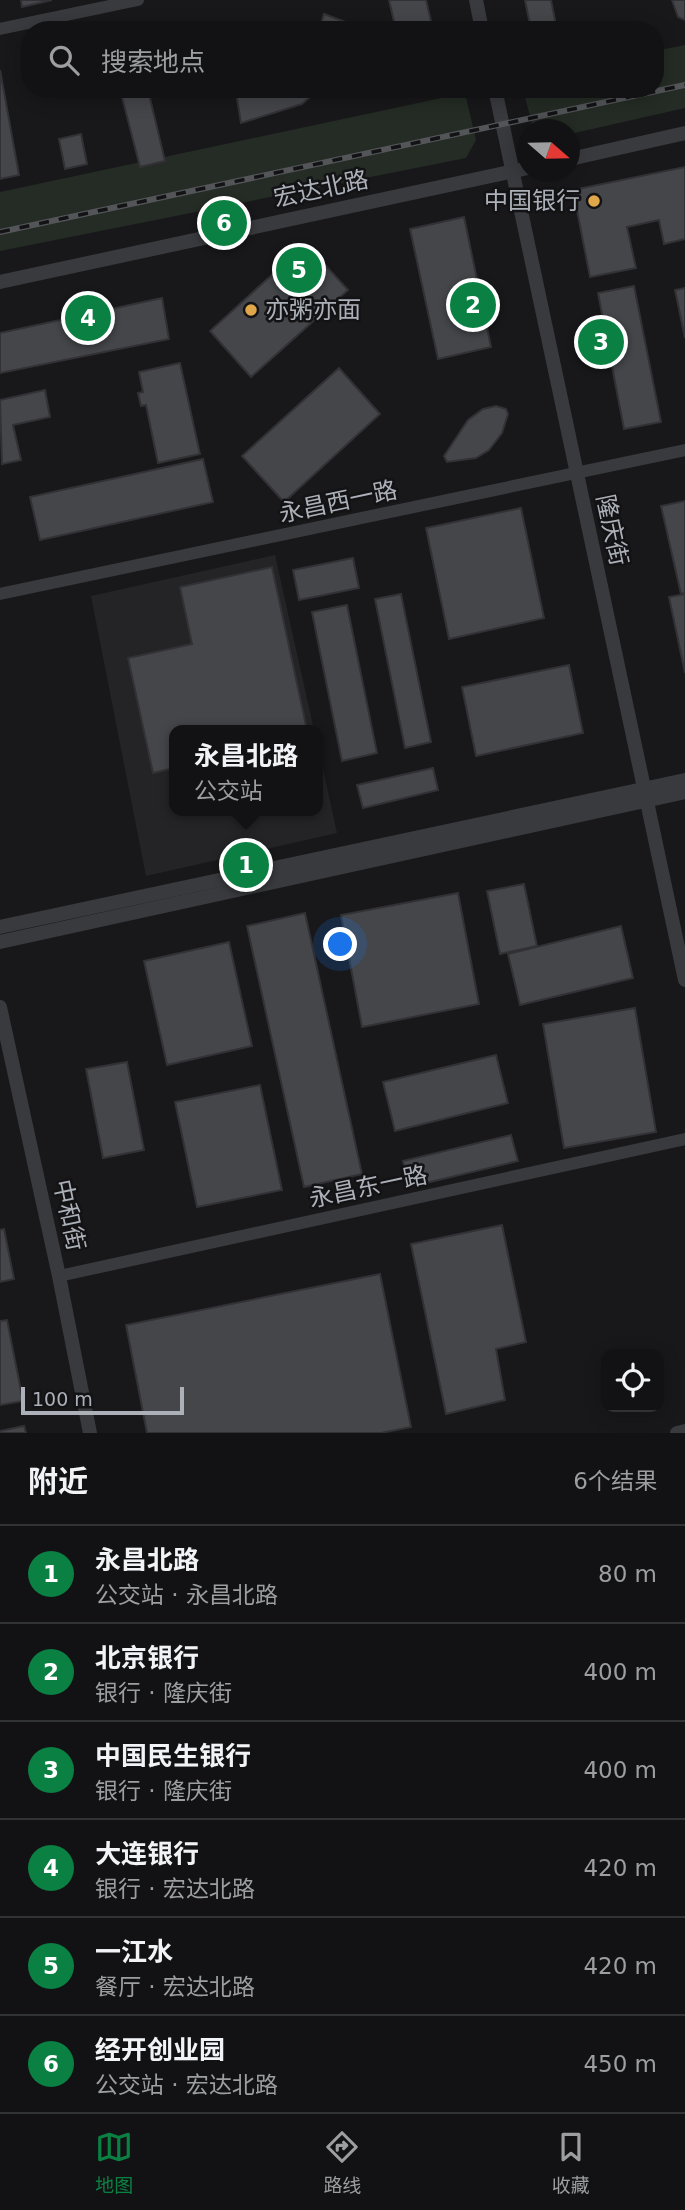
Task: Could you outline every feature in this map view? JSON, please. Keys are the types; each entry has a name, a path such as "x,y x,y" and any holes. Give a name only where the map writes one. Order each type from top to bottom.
{"street":[{"path":"38,21 138,0"},
{"path":"476,0 480,21"},
{"path":"0,29 21,25"},
{"name":"隆庆街","path":"497,98 685,980"},
{"path":"580,157 685,134"},
{"name":"宏达北路","path":"0,282 517,170"},
{"name":"永昌西一路","path":"0,594 685,450"},
{"path":"0,942 646,794 685,780"},
{"path":"0,927 646,794 685,792"},
{"name":"中和街","path":"0,1007 59,1276 90,1433"},
{"name":"永昌东一路","path":"59,1276 685,1139"},
{"path":"677,1433 685,1431"}],"shaded area":[{"path":"685,45 685,108 580,132 580,119 531,119 525,98 664,98 664,49"},
{"path":"442,98 466,98 476,140 466,158 0,251 0,192"},
{"path":"275,555 313,725 169,725 169,816 323,816 323,769 337,833 146,876 91,596"}],"building":[{"path":"21,0 52,0 22,7"},
{"path":"389,0 426,0 431,21 394,21"},
{"path":"525,0 551,0 555,21 529,21"},
{"path":"672,0 685,0 685,20 678,17"},
{"path":"324,14 343,21 322,21"},
{"path":"0,70 19,175 0,179"},
{"path":"122,98 150,98 165,161 140,167"},
{"path":"237,98 309,98 302,104 241,123"},
{"path":"81,134 87,164 65,169 59,139"},
{"path":"685,167 685,239 664,244 659,220 627,227 636,268 590,277 573,190"},
{"path":"464,217 491,347 438,359 410,229"},
{"path":"306,244 348,290 251,377 210,331"},
{"path":"634,286 661,422 624,429 598,293"},
{"path":"685,288 685,338 675,290"},
{"path":"162,298 169,339 0,373 0,333"},
{"path":"180,363 200,454 158,463 146,405 141,406 138,393 143,392 139,372"},
{"path":"339,368 380,414 284,502 242,456"},
{"path":"45,390 50,417 13,425 21,460 2,464 0,400"},
{"path":"496,406 506,409 508,414 502,433 489,450 476,458 447,462 444,456 468,420 483,409"},
{"path":"203,459 213,502 40,540 30,497"},
{"path":"685,501 685,593 681,594 661,506"},
{"path":"521,508 544,618 449,639 426,528"},
{"path":"353,558 359,588 299,600 293,570"},
{"path":"272,567 306,725 169,725 169,769 153,773 128,658 192,644 180,587"},
{"path":"401,594 431,742 405,748 375,599"},
{"path":"685,594 685,673 669,597"},
{"path":"347,605 377,753 342,761 312,612"},
{"path":"569,665 583,733 476,756 462,687"},
{"path":"433,768 438,790 363,808 357,785"},
{"path":"524,884 537,946 500,954 487,891"},
{"path":"458,893 479,1004 362,1027 341,915"},
{"path":"305,913 362,1174 304,1187 247,926"},
{"path":"621,926 633,978 520,1005 508,954"},
{"path":"229,942 252,1046 167,1065 144,961"},
{"path":"635,1008 656,1132 564,1148 543,1024"},
{"path":"496,1055 508,1103 395,1131 383,1082"},
{"path":"127,1062 144,1150 103,1158 86,1069"},
{"path":"260,1085 282,1190 197,1207 175,1102"},
{"path":"511,1135 518,1161 409,1187 403,1161"},
{"path":"502,1225 526,1342 496,1349 505,1400 446,1414 411,1244"},
{"path":"4,1229 14,1279 0,1282 0,1230"},
{"path":"380,1274 411,1427 381,1433 147,1433 126,1325"},
{"path":"7,1320 23,1401 0,1405 0,1321"},
{"path":"24,1426 26,1433 0,1433 0,1431"}],"railway":[{"path":"664,90 685,85"},
{"path":"0,232 624,98"}],"place":[{"name":"中国银行","path":"594,201"},
{"name":"经开创业园","path":"224,223"},
{"name":"一江水","path":"299,270"},
{"name":"北京银行","path":"473,305"},
{"name":"亦粥亦面","path":"251,310"},
{"name":"大连银行","path":"88,318"},
{"name":"中国民生银行","path":"601,342"},
{"name":"永昌北路","path":"246,865"}]}
